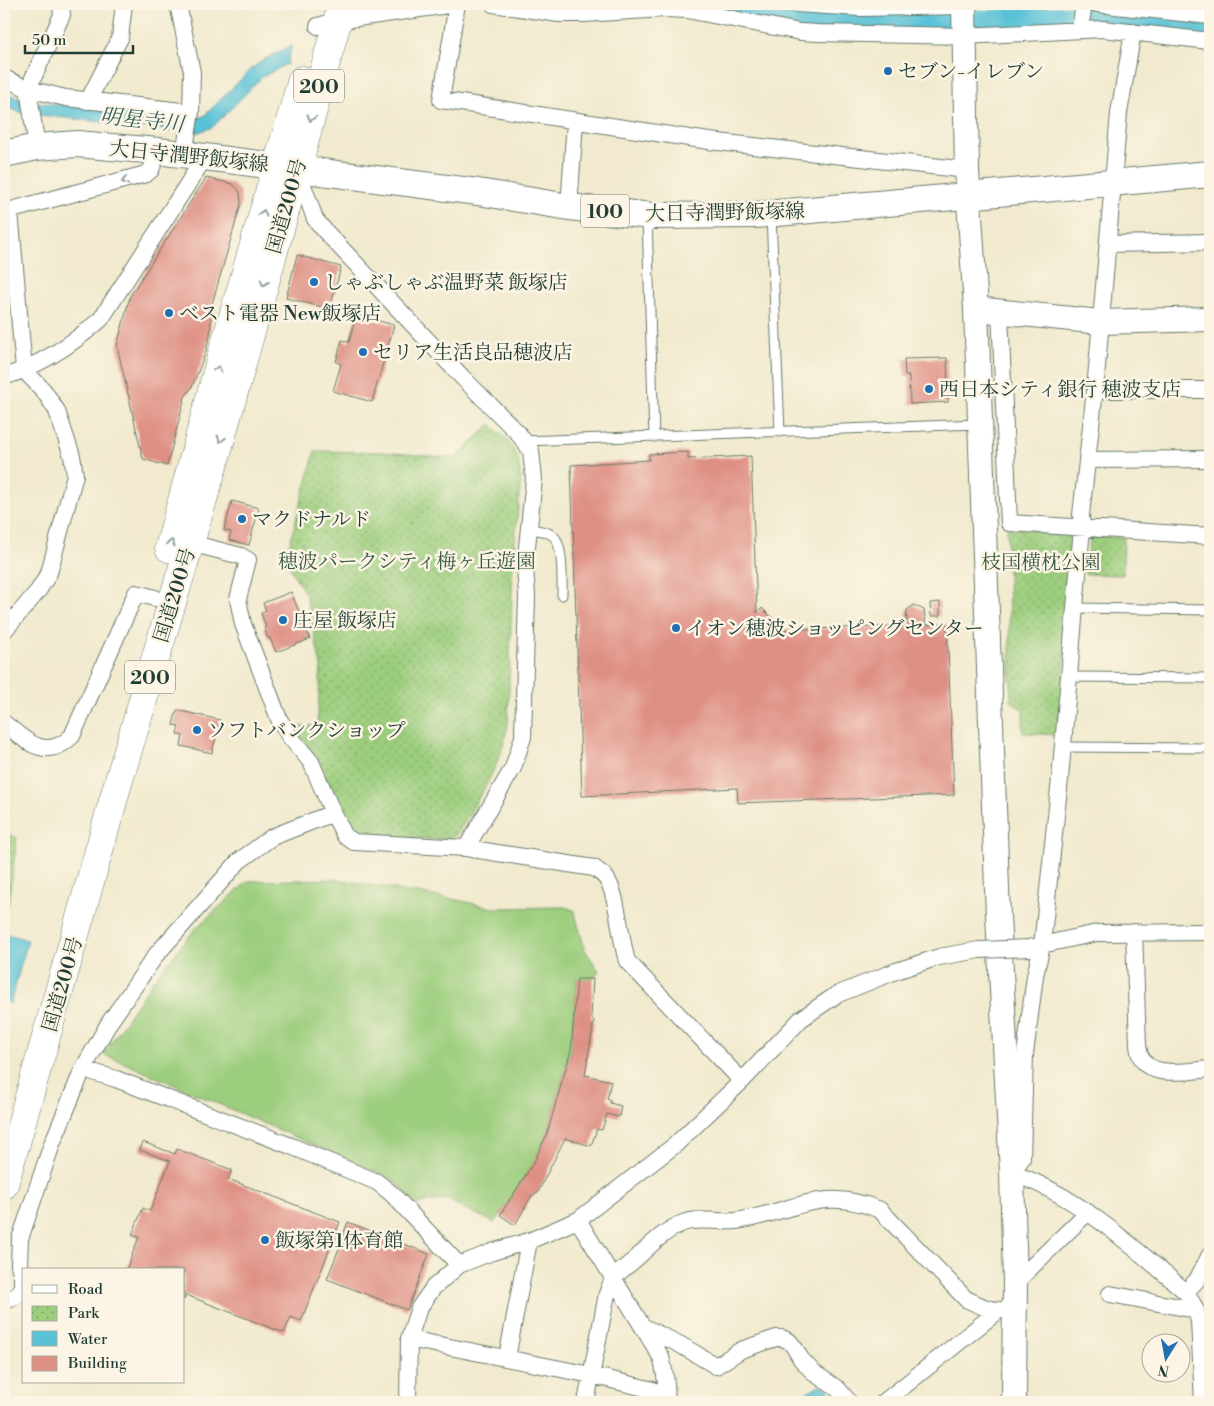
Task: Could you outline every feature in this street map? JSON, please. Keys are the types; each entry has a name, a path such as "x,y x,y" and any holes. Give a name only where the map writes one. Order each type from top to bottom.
{"highway":[{"name":"国道200号","path":"4,1185 120,777 190,542 287,167 330,13"},
{"name":"国道200号","path":"4,1128 155,598 222,354 287,167"}],"main road":[{"name":"大日寺潤野飯塚線","path":"4,154 36,135 77,144 158,151 192,150 287,167 478,192 569,207 647,215 771,213 969,197 1210,174"}],"street":[{"path":"36,135 29,93 62,16 61,4"},
{"path":"88,100 120,38 124,4"},
{"path":"4,377 24,370 80,338 101,319 192,150 190,114 192,72 178,4"},
{"path":"330,13 456,4 441,100 709,141 967,170"},
{"path":"493,4 559,14 700,8 800,32 818,34 964,18 1085,14 1210,16"},
{"path":"797,4 964,18"},
{"path":"1085,14 1104,29 1210,42"},
{"path":"964,18 967,170 976,310 998,916 1012,1173 1015,1283 1006,1310 1014,1402"},
{"path":"1012,1173 1022,1158 1024,1054 1035,976 1036,946 1063,747 1082,528 1081,515 1095,390 1119,113 1133,32"},
{"path":"4,78 29,93 190,114"},
{"path":"569,207 575,120"},
{"path":"4,631 38,591 49,573 75,475 72,456 57,411 44,391 24,370 7,212 146,174 151,170 158,151"},
{"path":"287,167 320,225 524,441 531,451 534,479 525,566 528,596 523,736 513,768 466,848"},
{"path":"1108,244 1210,239"},
{"path":"976,310 1100,322 1210,319"},
{"path":"1000,312 1010,523 1210,536"},
{"path":"1095,390 1210,390"},
{"path":"1088,460 1210,459"},
{"path":"190,542 241,556 248,560 238,599 243,624 279,720 290,737 311,762 345,836 354,842 466,848 594,868 605,876 612,887 622,946 627,961 742,1081"},
{"path":"4,723 29,744 42,748 64,744 72,736 136,593 155,598"},
{"path":"4,1302 18,1295 22,1289 22,1276 19,1265 20,1239 52,1144 83,1069 109,1024 156,955 239,862 272,837 333,813"},
{"path":"1134,932 1138,1045 1142,1062 1162,1072 1210,1069"},
{"path":"408,1402 409,1340 419,1308 433,1288 459,1265 492,1252 529,1241 578,1220 675,1145 742,1081 801,1020 836,995 896,971 940,957 979,950 1036,946 1097,933 1210,932"},
{"path":"83,1069 116,1079 377,1182 392,1194 459,1265"},
{"path":"1012,1173 1046,1187 1088,1212 1186,1292 1196,1310 1206,1354 1203,1402"},
{"path":"586,1402 607,1294 614,1278 664,1233 684,1222 727,1222 750,1219 796,1205 822,1200 835,1199 863,1203 880,1210 966,1299 984,1308 1006,1310"},
{"path":"1015,1283 1088,1212"},
{"path":"578,1220 661,1357 666,1374 666,1402"},
{"path":"507,1358 529,1241"},
{"path":"1186,1292 1197,1280 1210,1255"},
{"path":"1110,1294 1196,1310"},
{"path":"884,1402 1006,1310"},
{"path":"644,1327 679,1344 716,1366 741,1350 776,1338 782,1338 794,1347 814,1373 838,1389 849,1402"},
{"path":"409,1340 591,1375 653,1390"}],"lane":[{"path":"771,213 780,432"},
{"path":"647,215 654,438"},
{"path":"524,441 654,438 980,424"},
{"path":"529,529 544,531 554,535 558,544 562,595"},
{"path":"1074,608 1210,610"},
{"path":"1068,677 1210,678"},
{"path":"1063,747 1210,748"}],"green space":[{"name":"穂波パークシティ梅ヶ丘遊園","path":"491,424 508,441 518,458 521,478 513,559 508,723 501,753 474,807 458,833 449,840 359,836 352,833 317,760 295,727 317,725 321,666 306,595 285,560 315,451 382,452 456,458"},
{"name":"枝国横枕公園","path":"1007,528 1076,533 1058,735 1023,733 1023,710 1011,701"},
{"path":"1095,536 1124,538 1123,575 1085,574 1090,540"},
{"path":"4,832 17,838 8,906 4,906"},
{"path":"335,879 494,908 564,907 574,910 585,950 599,971 593,979 577,979 571,1050 547,1134 534,1162 495,1223 445,1199 417,1204 392,1179 103,1054 155,978 195,929 248,881"}],"water":[{"path":"292,45 287,64 262,77 213,127 196,133 22,113 4,106 4,91 23,101 197,118 204,116 250,70 263,60"},
{"path":"4,933 28,940 10,1004 4,1000"},
{"path":"821,1384 842,1402 790,1402"}],"building":[{"name":"ベスト電器 New飯塚店","path":"206,178 233,184 240,192 241,204 212,304 210,335 206,351 192,387 185,397 167,466 143,459 117,346 130,296"},
{"name":"しゃぶしゃぶ温野菜 飯塚店","path":"297,255 341,267 330,309 286,298"},
{"name":"セリア生活良品穂波店","path":"356,315 394,325 372,402 333,391 341,364 336,362 342,340 349,342"},
{"name":"西日本シティ銀行 穂波支店","path":"947,358 948,402 910,404 909,376 905,376 904,359"},
{"name":"イオン穂波ショッピングセンター","path":"688,452 688,459 751,456 757,613 762,608 779,625 774,630 906,626 907,610 914,605 924,610 926,625 947,624 954,795 738,803 737,788 582,796 571,465 649,460 649,454"},
{"name":"マクドナルド","path":"232,501 259,508 249,545 229,540 231,532 224,530"},
{"name":"庄屋 飯塚店","path":"291,592 310,639 276,652 264,628 266,627 261,613 266,611 263,603"},
{"path":"940,602 940,616 931,616 930,603"},
{"name":"ソフトバンクショップ","path":"177,710 220,720 212,753 181,746 183,736 177,734 179,726 173,725"},
{"path":"577,979 593,979 591,1017 594,1021 585,1075 611,1081 607,1099 610,1100 610,1103 621,1106 619,1117 607,1114 602,1130 597,1129 591,1146 565,1138 538,1192 531,1197 515,1225 500,1215 534,1162 547,1134 571,1050"},
{"name":"飯塚第1体育館","path":"143,1142 175,1154 177,1149 232,1170 228,1179 340,1222 336,1232 343,1235 348,1222 429,1254 407,1310 327,1279 340,1246 332,1243 301,1321 291,1317 284,1333 186,1295 185,1298 185,1268 127,1268 139,1237 132,1235 143,1208 150,1211 170,1161 140,1150"}],"waterway":[{"name":"明星寺川","path":"722,4 788,18 837,21 986,23 1074,18 1159,22 1210,28"}],"place":[{"name":"セブン-イレブン","path":"888,71"},
{"name":"しゃぶしゃぶ温野菜 飯塚店","path":"314,282"},
{"name":"ベスト電器 New飯塚店","path":"169,313"},
{"name":"セリア生活良品穂波店","path":"363,352"},
{"name":"西日本シティ銀行 穂波支店","path":"929,389"},
{"name":"マクドナルド","path":"242,519"},
{"name":"庄屋 飯塚店","path":"283,620"},
{"name":"イオン穂波ショッピングセンター","path":"676,628"},
{"name":"ソフトバンクショップ","path":"197,730"},
{"name":"飯塚第1体育館","path":"265,1240"}]}
